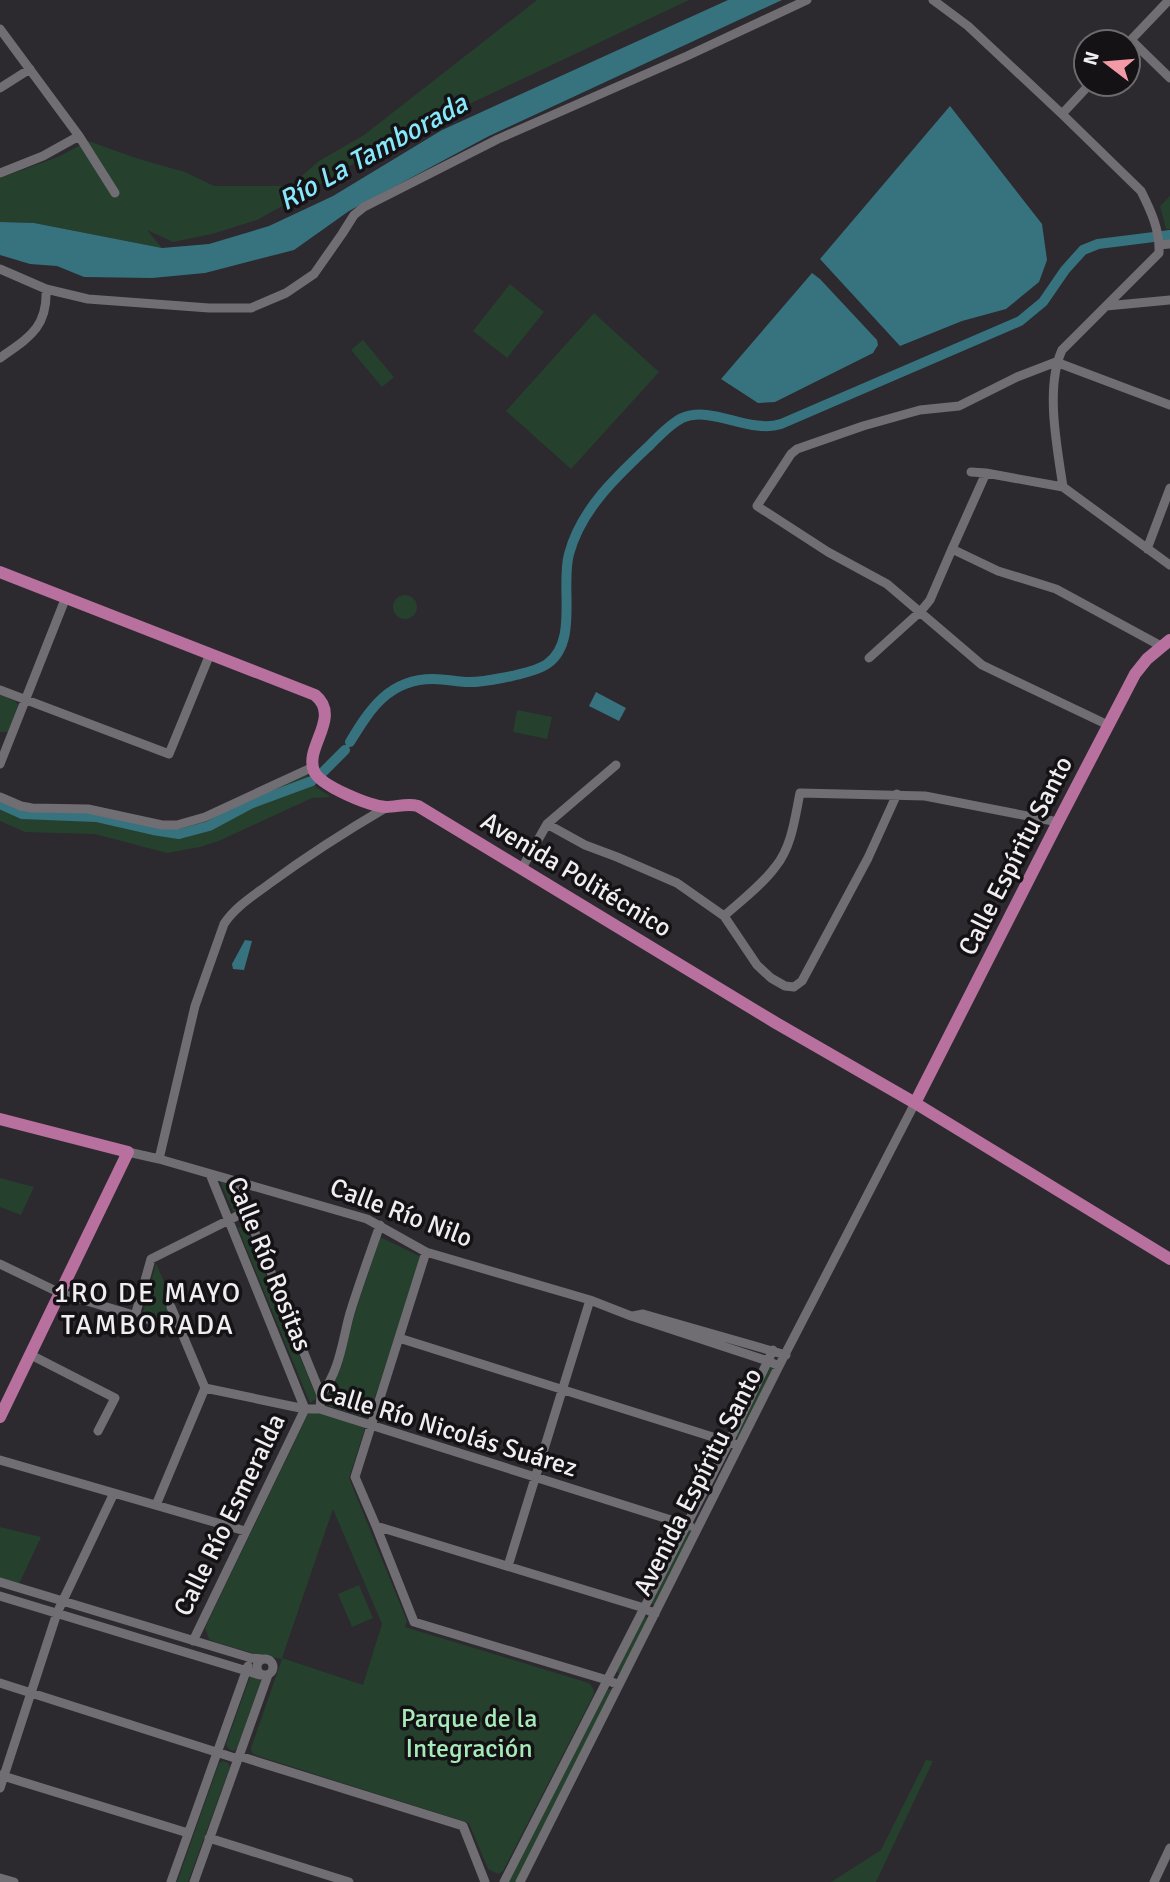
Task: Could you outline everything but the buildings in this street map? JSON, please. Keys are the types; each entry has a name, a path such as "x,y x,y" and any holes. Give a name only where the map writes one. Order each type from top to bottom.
{"main road":[{"path":"0,572 315,695 321,700 326,712 313,760 316,774"},
{"name":"Calle Espíritu Santo","path":"915,1103 1135,674 1146,659 1166,643"},
{"name":"Avenida Politécnico","path":"316,774 365,802 387,807 412,804 418,806 1170,1259"},
{"name":"Calle Río Nilo","path":"0,1119 128,1152"},
{"path":"0,1417 128,1152"}],"street":[{"path":"0,269 46,289 88,299 209,308 251,308 286,293 314,274 354,215 364,207 498,139 807,0"},
{"path":"933,0 968,26 1140,191 1159,239 1159,253 1062,350 1056,362 1053,401 1063,487"},
{"path":"1142,28 1170,0"},
{"path":"0,29 79,136 115,193"},
{"path":"1142,53 1170,78"},
{"path":"0,88 30,69"},
{"path":"1062,114 1077,98"},
{"path":"0,173 43,156 79,136"},
{"path":"1159,239 1170,244"},
{"path":"0,358 33,334 42,318 46,289"},
{"path":"1105,306 1170,300"},
{"path":"1108,725 982,665 887,584 828,552 757,506 797,449 920,410 959,406 1017,377 1056,362 1170,405"},
{"path":"971,472 1063,487 1170,565"},
{"path":"869,658 930,600 986,473"},
{"path":"1147,550 1170,488"},
{"path":"951,548 998,571 1056,589 1166,643"},
{"path":"0,764 5,737 25,699 66,597"},
{"path":"0,690 169,754 209,654"},
{"path":"522,868 547,824 616,765"},
{"path":"0,797 32,808 88,809 162,825 177,825 205,817 316,774"},
{"path":"724,916 778,865 792,831 800,793 925,796 1058,822"},
{"path":"547,824 585,845 677,884 724,916 757,965 771,978 785,986 794,987 802,981 869,858 897,794"},
{"path":"159,1159 195,1006 229,916 330,841 387,807"},
{"name":"Avenida Espíritu Santo","path":"520,1882 779,1366 915,1103"},
{"name":"Calle Río Nilo","path":"128,1152 367,1219 426,1252 590,1300 779,1366"},
{"name":"Calle Río Rositas","path":"210,1174 305,1409"},
{"name":"Calle Río Rositas","path":"234,1181 321,1395 320,1409"},
{"path":"135,1316 151,1259 247,1211"},
{"path":"321,1395 330,1384 340,1360 350,1314 380,1225"},
{"path":"426,1252 355,1477 414,1622 619,1685"},
{"path":"0,1264 60,1293 180,1329"},
{"path":"508,1566 590,1300"},
{"path":"156,1505 205,1388 171,1307"},
{"path":"631,1316 643,1314 786,1355"},
{"path":"399,1338 740,1446"},
{"name":"Avenida Espíritu Santo","path":"504,1882 729,1442 773,1350"},
{"path":"30,1355 115,1398 98,1431"},
{"name":"Calle Río Nicolás Suárez","path":"205,1388 305,1409 320,1409 698,1528"},
{"name":"Calle Río Esmeralda","path":"193,1641 305,1409"},
{"path":"0,1460 245,1531"},
{"path":"0,1788 57,1613 114,1493"},
{"path":"376,1526 643,1608 655,1614"},
{"path":"0,1582 193,1641 262,1659 257,1670 264,1675"},
{"path":"0,1596 264,1675"},
{"path":"171,1882 251,1658"},
{"path":"194,1882 264,1675"},
{"path":"0,1683 219,1753 463,1826 485,1882"},
{"path":"2,1776 188,1833"},
{"path":"209,1838 349,1882"},
{"path":"1154,1882 1170,1848"},
{"path":"0,1878 14,1882"}],"green space":[{"path":"537,0 689,0 400,135 257,220 212,234 173,242 147,230 162,248 34,223 0,222 0,178 58,157 88,141 185,172 214,186 290,186 319,161 364,135"},
{"path":"1170,196 1170,229 1166,229 1160,206"},
{"path":"510,284 544,312 507,358 473,331"},
{"path":"594,313 659,372 571,469 506,411"},
{"path":"363,340 394,377 382,387 351,350"},
{"path":"405,595 413,599 417,607 413,615 405,619 397,615 393,607 397,599"},
{"path":"0,695 18,705 8,732 0,732"},
{"path":"517,710 552,717 547,739 513,732"},
{"path":"307,775 316,787 331,797 312,798 221,840 167,853 95,834 25,832 0,821 0,801 88,812 162,828 206,820"},
{"path":"0,1178 34,1187 21,1215 0,1207"},
{"path":"220,1181 233,1187 242,1210 234,1214"},
{"path":"245,1225 317,1398 310,1403 238,1228"},
{"path":"380,1237 421,1257 368,1418 329,1406 326,1400 342,1365 354,1316"},
{"path":"156,1263 172,1301 169,1305 175,1323 143,1313"},
{"path":"770,1365 775,1368 740,1439 736,1437"},
{"name":"Parque de la Integración","path":"318,1412 365,1428 349,1478 407,1621 405,1627 589,1683 593,1688 594,1694 503,1871 498,1874 488,1869 469,1823 252,1753 251,1748 282,1659 215,1642 209,1639 205,1628 308,1414","holes":["333,1509 382,1624 363,1685 282,1658"]},
{"path":"0,1527 41,1537 19,1584 0,1578"},
{"path":"688,1530 693,1532 655,1606 650,1603"},
{"path":"359,1585 373,1618 352,1627 338,1594"},
{"path":"643,1616 648,1618 620,1674 615,1671"},
{"path":"252,1676 261,1681 237,1748 232,1751 226,1744"},
{"path":"607,1689 613,1690 517,1882 509,1882"},
{"path":"926,1760 933,1761 876,1882 831,1882 881,1850"},
{"path":"223,1761 230,1767 188,1882 177,1882 219,1763"}],"water":[{"name":"Río La Tamborada","path":"728,0 782,0 489,136 349,211 294,250 205,273 152,278 84,277 57,266 30,264 0,255 0,222 34,223 162,248 209,244 269,226 333,196 442,130"},
{"path":"950,106 1042,224 1047,260 1039,282 1006,309 962,321 900,346 820,259"},
{"path":"812,273 877,340 878,345 873,353 775,402 758,403 721,379"},
{"path":"596,692 626,708 619,721 589,706"},
{"path":"245,940 252,941 244,970 233,969 232,964"}],"waterway":[{"path":"350,742 382,698 404,684 433,679 483,681 530,672 547,664 557,654 563,642 569,554 582,522 613,481 661,434 682,418 706,415 756,425 781,424 1020,321 1043,302 1083,250 1098,244 1170,235"},
{"path":"321,774 345,750"},
{"path":"0,804 22,814 96,817 179,834 209,826 250,804 312,781"}],"district":[{"name":"1RO DE MAYO TAMBORADA","path":"148,1309"}]}
